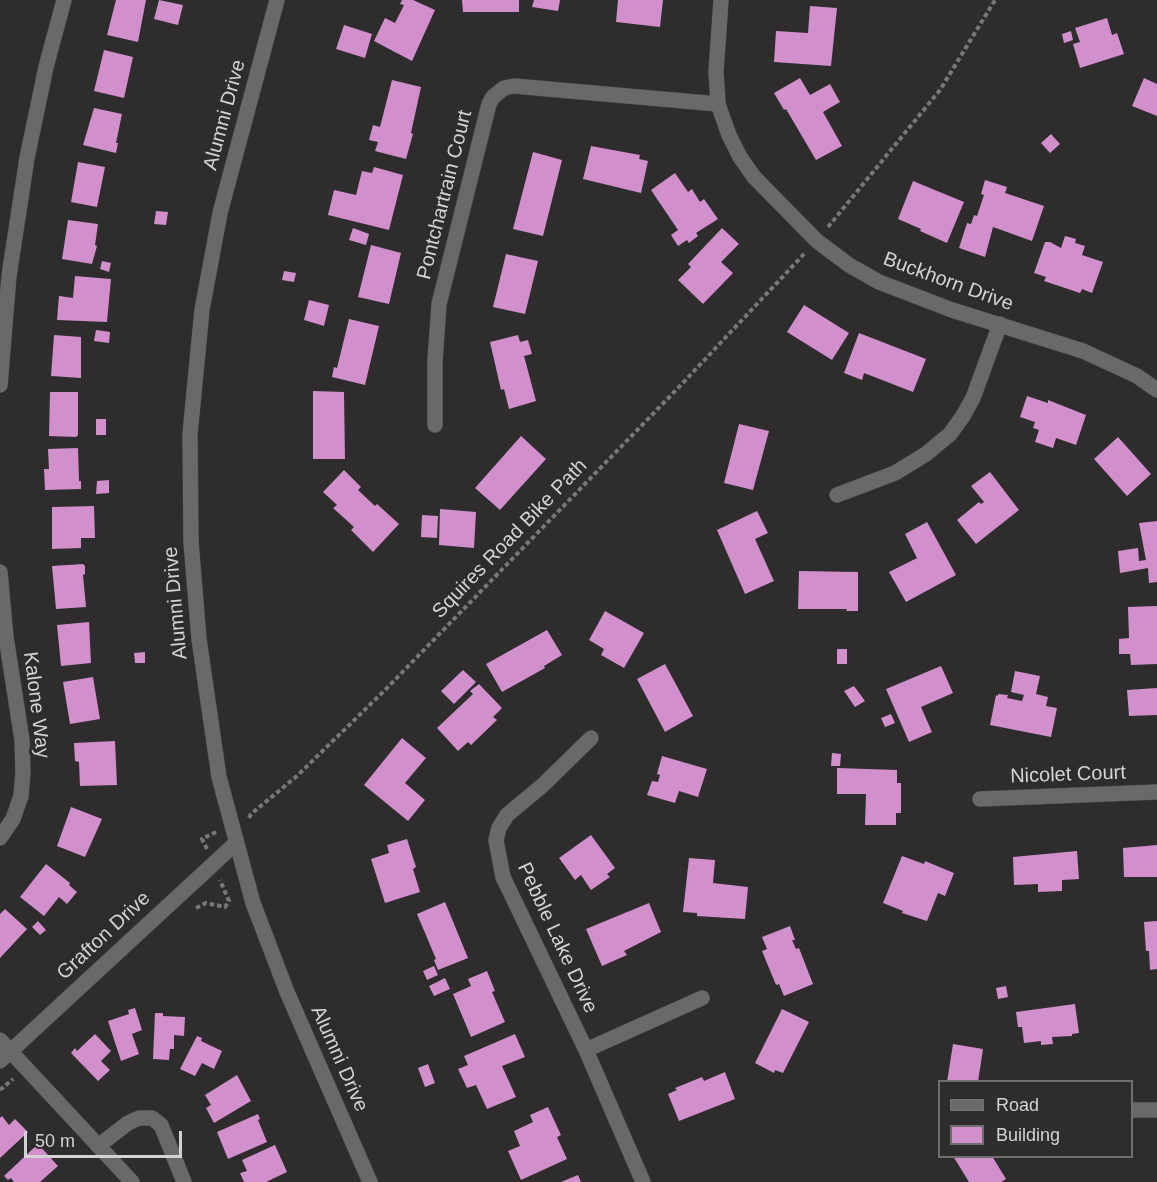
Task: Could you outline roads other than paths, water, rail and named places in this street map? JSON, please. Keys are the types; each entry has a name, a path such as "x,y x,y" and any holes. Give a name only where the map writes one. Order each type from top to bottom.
{"street":[{"path":"0,385 9,276 27,158 46,67 64,0"},
{"name":"Alumni Drive","path":"277,0 220,213 202,310 190,434 191,542 199,639 219,777 236,843 253,903 287,992 370,1182"},
{"name":"Buckhorn Drive","path":"721,0 717,44 718,104 733,142 754,177 817,241 849,265 879,282 952,310 1092,355 1137,376 1157,390"},
{"name":"Pontchartrain Court","path":"435,425 435,362 439,304 489,104 493,97 504,88 514,86 718,104"},
{"path":"837,495 895,473 926,454 950,434 973,398 1000,324"},
{"name":"Kalone Way","path":"0,572 23,772 21,796 13,819 0,838"},
{"name":"Pebble Lake Drive","path":"591,738 543,786 507,815 499,828 496,840 503,877 586,1050 643,1182"},
{"name":"Nicolet Court","path":"980,799 1157,792"},
{"name":"Grafton Drive","path":"3,1051 236,843"},
{"path":"586,1050 702,998"},
{"path":"3,1051 132,1182"},
{"path":"1133,1110 1157,1110"},
{"path":"98,1146 128,1123 139,1118 152,1118 161,1125 184,1182"}]}
